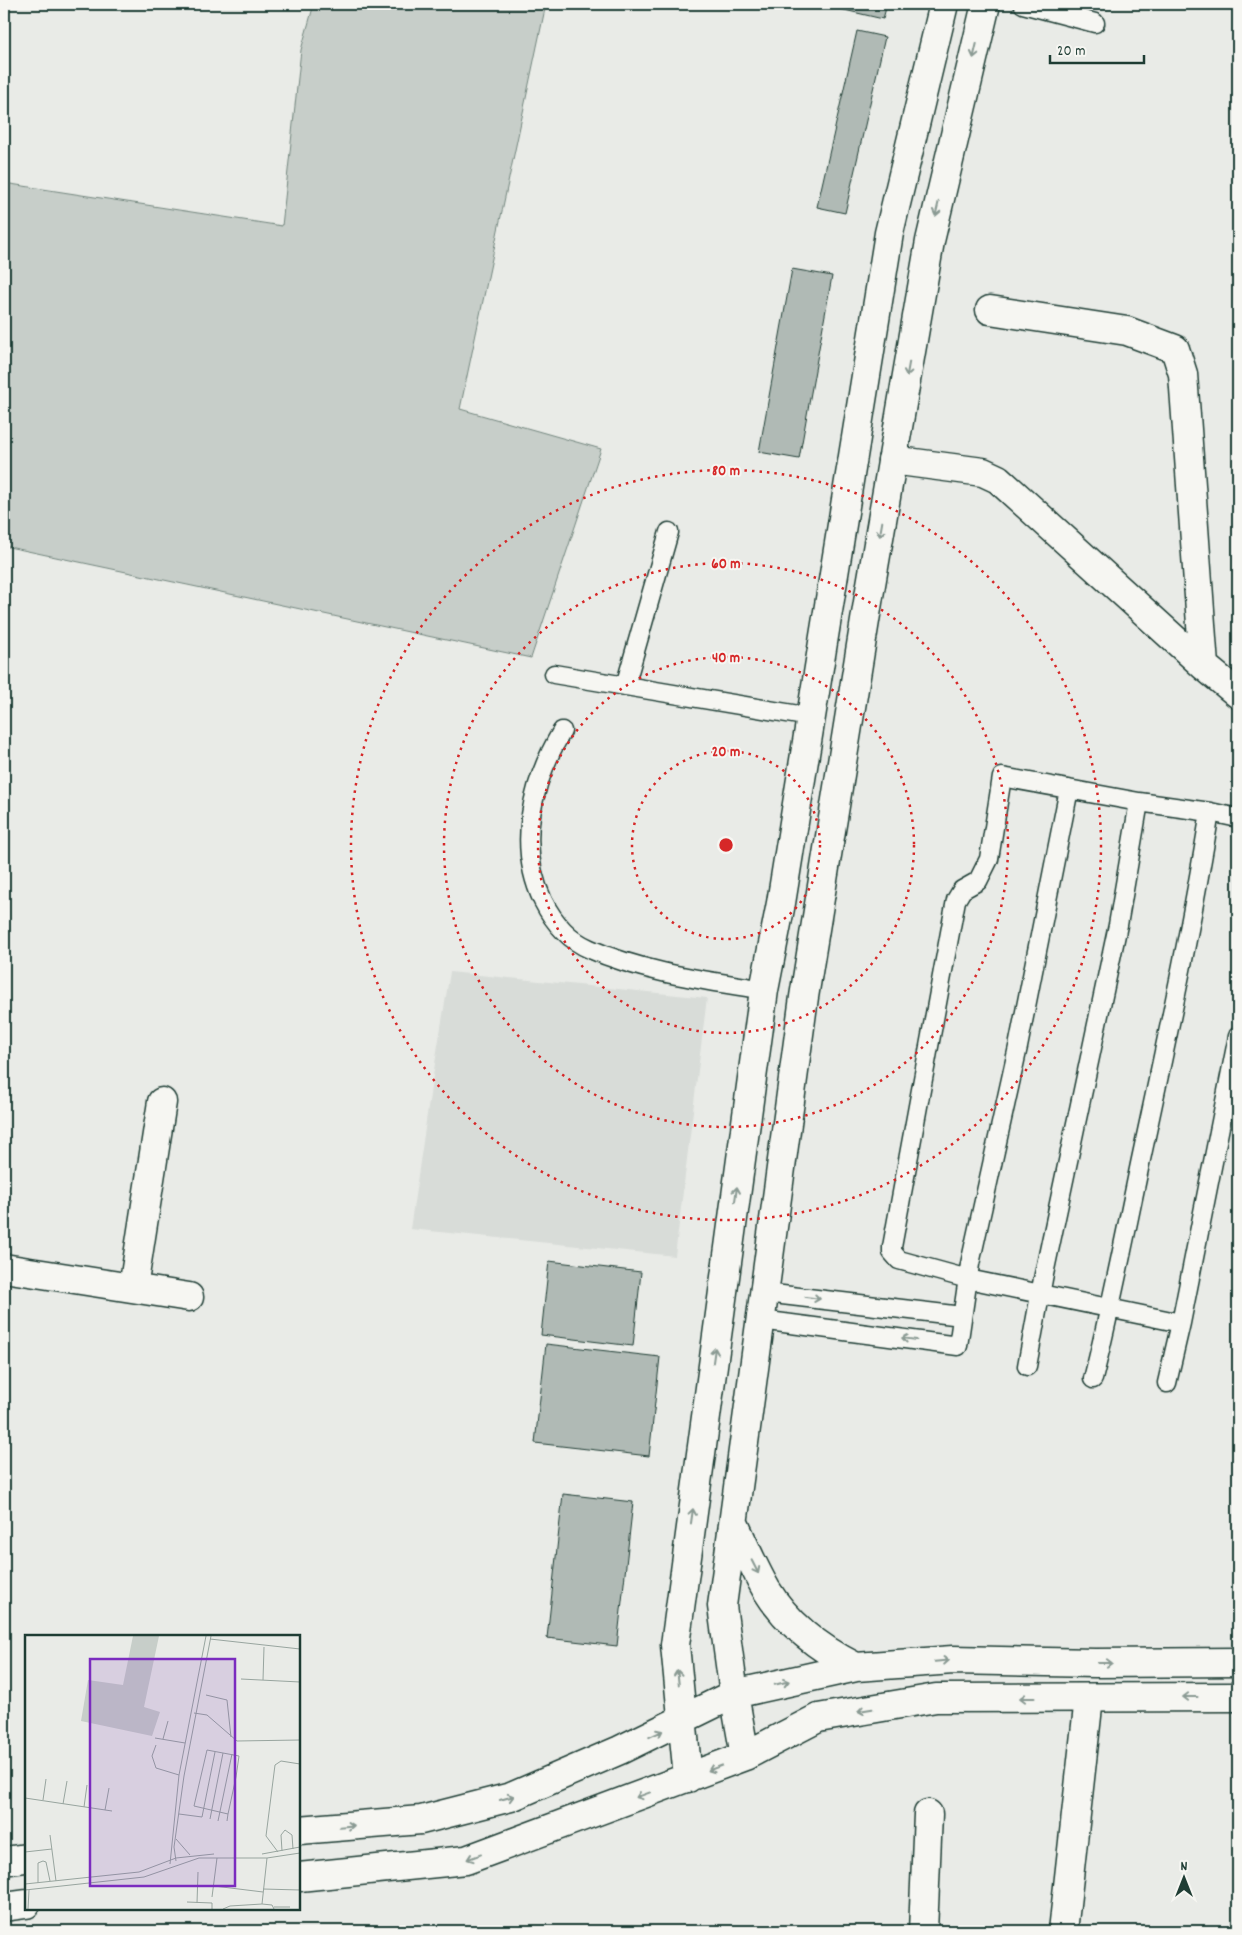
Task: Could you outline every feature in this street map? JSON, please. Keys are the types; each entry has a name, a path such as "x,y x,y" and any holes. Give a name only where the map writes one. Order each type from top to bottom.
{"main road":[{"path":"688,1778 675,1645 764,990 780,903 889,233 944,4"},
{"path":"745,1756 722,1606 806,987 892,460 930,241 986,4"},
{"path":"990,310 1128,331 1175,349 1183,374 1204,666"},
{"path":"892,460 983,472 998,479 1204,666 1238,694"},
{"path":"133,1288 162,1102"},
{"path":"4,1268 190,1297"},
{"path":"734,1523 767,1590 785,1614 806,1635 829,1653 856,1667"},
{"path":"300,1830 421,1820 512,1797 683,1721 734,1694 856,1667 954,1660 1095,1663 1238,1662"},
{"path":"300,1877 466,1860 745,1756 818,1718 936,1698 1238,1697"},
{"path":"1063,1931 1089,1698"},
{"path":"923,1931 928,1814"},
{"path":"4,1861 25,1858"},
{"path":"4,1907 25,1904"}],"lane":[{"path":"1023,4 1095,23"},
{"path":"625,686 669,532"},
{"path":"554,674 810,717"},
{"path":"562,731 542,771 529,826 529,854 535,885 549,912 563,931 588,948 626,962 683,977 764,990"},
{"path":"1181,1323 968,1279 899,1260 892,1252 892,1248 922,1089 949,926 956,900 962,890 978,882 989,859 1002,777 1238,818"},
{"path":"761,1320 958,1346 968,1279 1018,1047 1036,948 1069,789"},
{"path":"1027,1366 1040,1294 1118,925 1139,802"},
{"path":"1093,1379 1110,1308 1197,890 1210,812"},
{"path":"1167,1383 1181,1323 1238,1036"},
{"path":"765,1293 962,1316"}],"shaded area":[{"path":"314,4 546,4 460,409 601,449 531,658 4,546 4,183 282,226 301,50"},
{"path":"450,972 707,998 675,1256 410,1229"}],"building":[{"path":"841,4 887,4 883,19 840,9"},
{"path":"857,31 885,37 845,213 817,207"},
{"path":"792,269 832,276 799,459 759,452"},
{"path":"549,1261 641,1272 633,1346 541,1335"},
{"path":"546,1344 660,1357 649,1456 535,1443"},
{"path":"563,1494 633,1502 617,1646 547,1638"}]}
